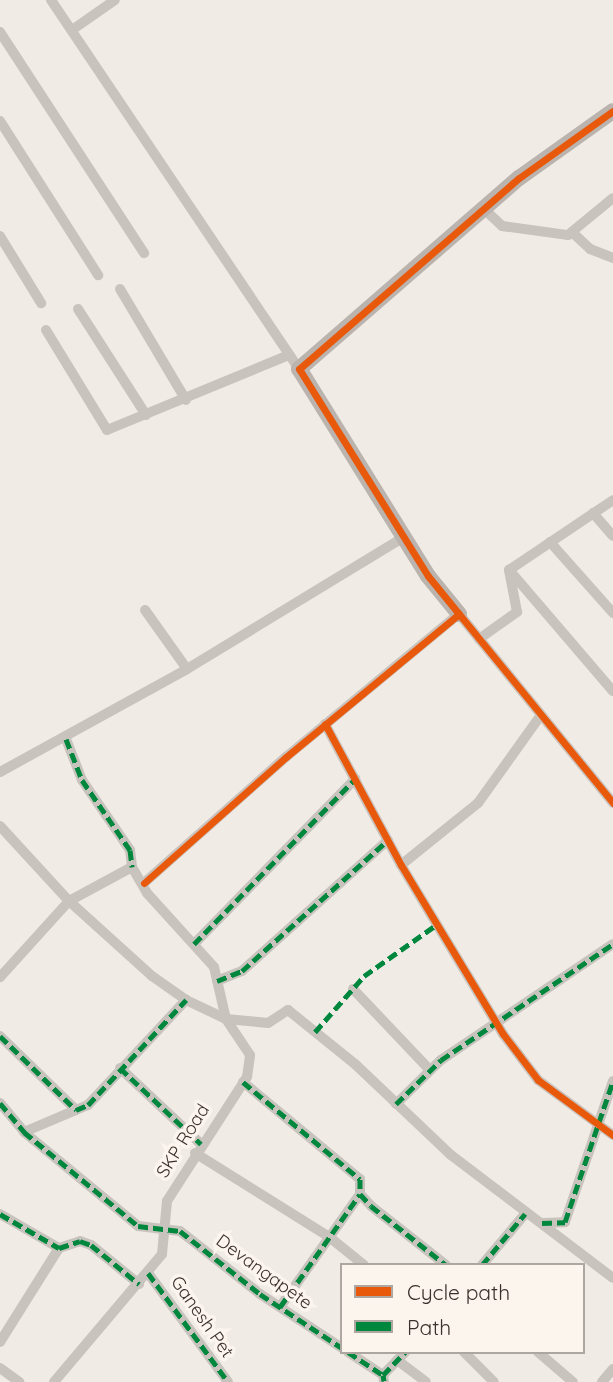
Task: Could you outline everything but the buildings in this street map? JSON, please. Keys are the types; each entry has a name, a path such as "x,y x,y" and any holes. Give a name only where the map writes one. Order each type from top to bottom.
{"street":[{"path":"51,0 299,369 404,537 459,614 613,803"},
{"path":"72,30 115,0"},
{"path":"0,32 144,253"},
{"path":"299,369 484,208 613,111"},
{"path":"0,121 98,275"},
{"path":"484,208 502,226 545,235 572,232 613,198"},
{"path":"572,232 590,249 613,257"},
{"path":"0,236 41,303"},
{"path":"120,289 186,400"},
{"path":"78,309 146,415"},
{"path":"46,330 107,430 186,400 289,355"},
{"path":"509,570 613,500"},
{"path":"593,513 613,536"},
{"path":"0,772 66,739 404,537"},
{"path":"550,542 613,613"},
{"path":"479,639 517,612 509,570"},
{"path":"509,570 613,691"},
{"path":"145,610 187,668"},
{"path":"144,883 325,724 459,614"},
{"path":"401,864 478,803 541,715"},
{"path":"325,724 401,864 497,1024 538,1080 613,1135"},
{"path":"66,739 82,780 130,850 132,867 144,883 147,893 214,967 226,1019"},
{"path":"194,944 355,779"},
{"path":"0,826 69,901 186,1000 226,1019 268,1023 288,1010 451,1155 527,1210 484,1263"},
{"path":"217,981 243,971 388,840"},
{"path":"0,977 69,901 132,867"},
{"path":"396,1104 430,1070 613,944"},
{"path":"353,989 430,1070"},
{"path":"24,1132 88,1105 186,1000"},
{"name":"SKP Road","path":"54,1382 162,1254 167,1201 198,1148 243,1082 250,1055 226,1019"},
{"path":"0,1037 76,1110"},
{"path":"120,1068 198,1148 328,1236 362,1263"},
{"path":"542,1223 565,1222 613,1081"},
{"path":"243,1082 360,1179 360,1194 280,1307"},
{"path":"0,1103 24,1132 138,1226 166,1226"},
{"path":"360,1194 444,1263"},
{"path":"0,1214 59,1248"},
{"path":"525,1214 542,1223 613,1278"},
{"name":"Devangapete","path":"166,1226 180,1231 280,1307 340,1347"},
{"path":"0,1342 59,1248 80,1241 91,1245 139,1284"},
{"name":"Ganesh Pet","path":"148,1273 228,1382"},
{"path":"351,1354 383,1378 401,1356 426,1382"},
{"path":"466,1354 494,1382"},
{"path":"540,1354 573,1382"},
{"path":"0,1368 19,1382"},
{"path":"601,1382 613,1369"}],"marked path":[{"path":"66,739 82,780 130,850 132,867"},
{"path":"194,944 355,779"},
{"path":"217,981 242,971 388,840"},
{"path":"315,1032 364,976 436,925"},
{"path":"396,1104 441,1060 613,944"},
{"path":"0,1036 76,1110 88,1105 186,1000"},
{"path":"120,1068 201,1144"},
{"path":"542,1223 565,1222 613,1081"},
{"path":"243,1082 360,1179 360,1194 371,1206 443,1263"},
{"path":"0,1103 24,1132 138,1226 180,1231 260,1294 340,1347"},
{"path":"280,1307 360,1194"},
{"path":"0,1214 59,1248 80,1241 91,1245 139,1284"},
{"path":"484,1263 525,1214"},
{"path":"148,1273 228,1382"},
{"path":"351,1354 383,1375"},
{"path":"384,1381 383,1375 403,1354"}],"cycle path":[{"path":"459,614 428,576 299,369 519,178 613,111"},
{"path":"144,883 286,757 459,614 613,803"},
{"path":"325,724 401,865 503,1034 538,1080 613,1135"}]}
